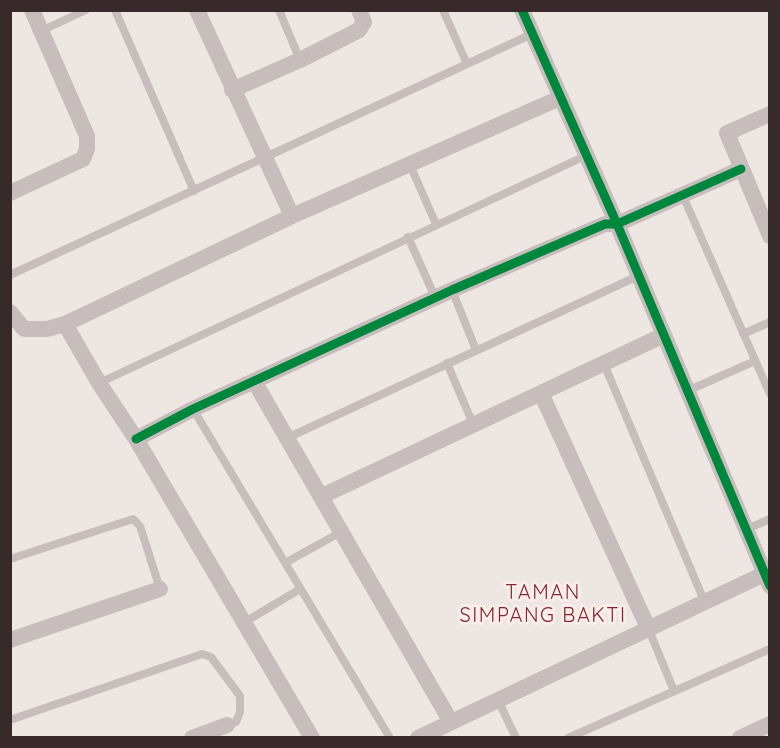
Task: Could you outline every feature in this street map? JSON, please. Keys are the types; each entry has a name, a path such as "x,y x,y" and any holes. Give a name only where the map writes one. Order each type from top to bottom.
{"street":[{"path":"10,193 83,159 87,149 87,136 32,10"},
{"path":"197,10 263,158 292,216"},
{"path":"232,90 300,60 359,30 364,22 359,10"},
{"path":"418,738 705,603 767,580 617,224 522,10"},
{"path":"10,312 24,329 47,329 65,324 292,216 560,98"},
{"path":"770,114 728,133 770,236"},
{"path":"136,439 193,409 435,297 605,224 617,224 741,169"},
{"path":"65,324 99,383 136,439 312,738"},
{"path":"322,496 664,335"},
{"path":"254,381 452,722"},
{"path":"541,393 649,630"},
{"path":"10,640 160,589"},
{"path":"740,738 770,724"},
{"path":"192,738 227,725"}],"lane":[{"path":"41,32 86,10"},
{"path":"115,10 194,191"},
{"path":"279,10 300,60"},
{"path":"443,10 467,64"},
{"path":"10,276 532,34"},
{"path":"99,383 585,156"},
{"path":"410,165 436,224"},
{"path":"683,196 770,394"},
{"path":"408,237 435,297"},
{"path":"286,438 638,276"},
{"path":"452,290 476,350"},
{"path":"743,334 770,322"},
{"path":"687,391 755,361"},
{"path":"447,363 473,424"},
{"path":"604,364 705,603"},
{"path":"193,409 390,738"},
{"path":"10,559 133,519 140,526 160,589"},
{"path":"747,529 770,519"},
{"path":"285,563 341,531"},
{"path":"245,622 300,589"},
{"path":"649,630 674,691"},
{"path":"568,738 588,734 674,691 770,649"},
{"path":"10,720 202,654 211,657 240,696 240,712 236,722 227,725"},
{"path":"498,700 516,738"}],"cycle path":[{"path":"522,10 617,224 770,586"},
{"path":"136,439 193,409 452,290 605,224 617,224 741,169"}],"district":[{"name":"TAMAN SIMPANG BAKTI","path":"543,604"}]}
